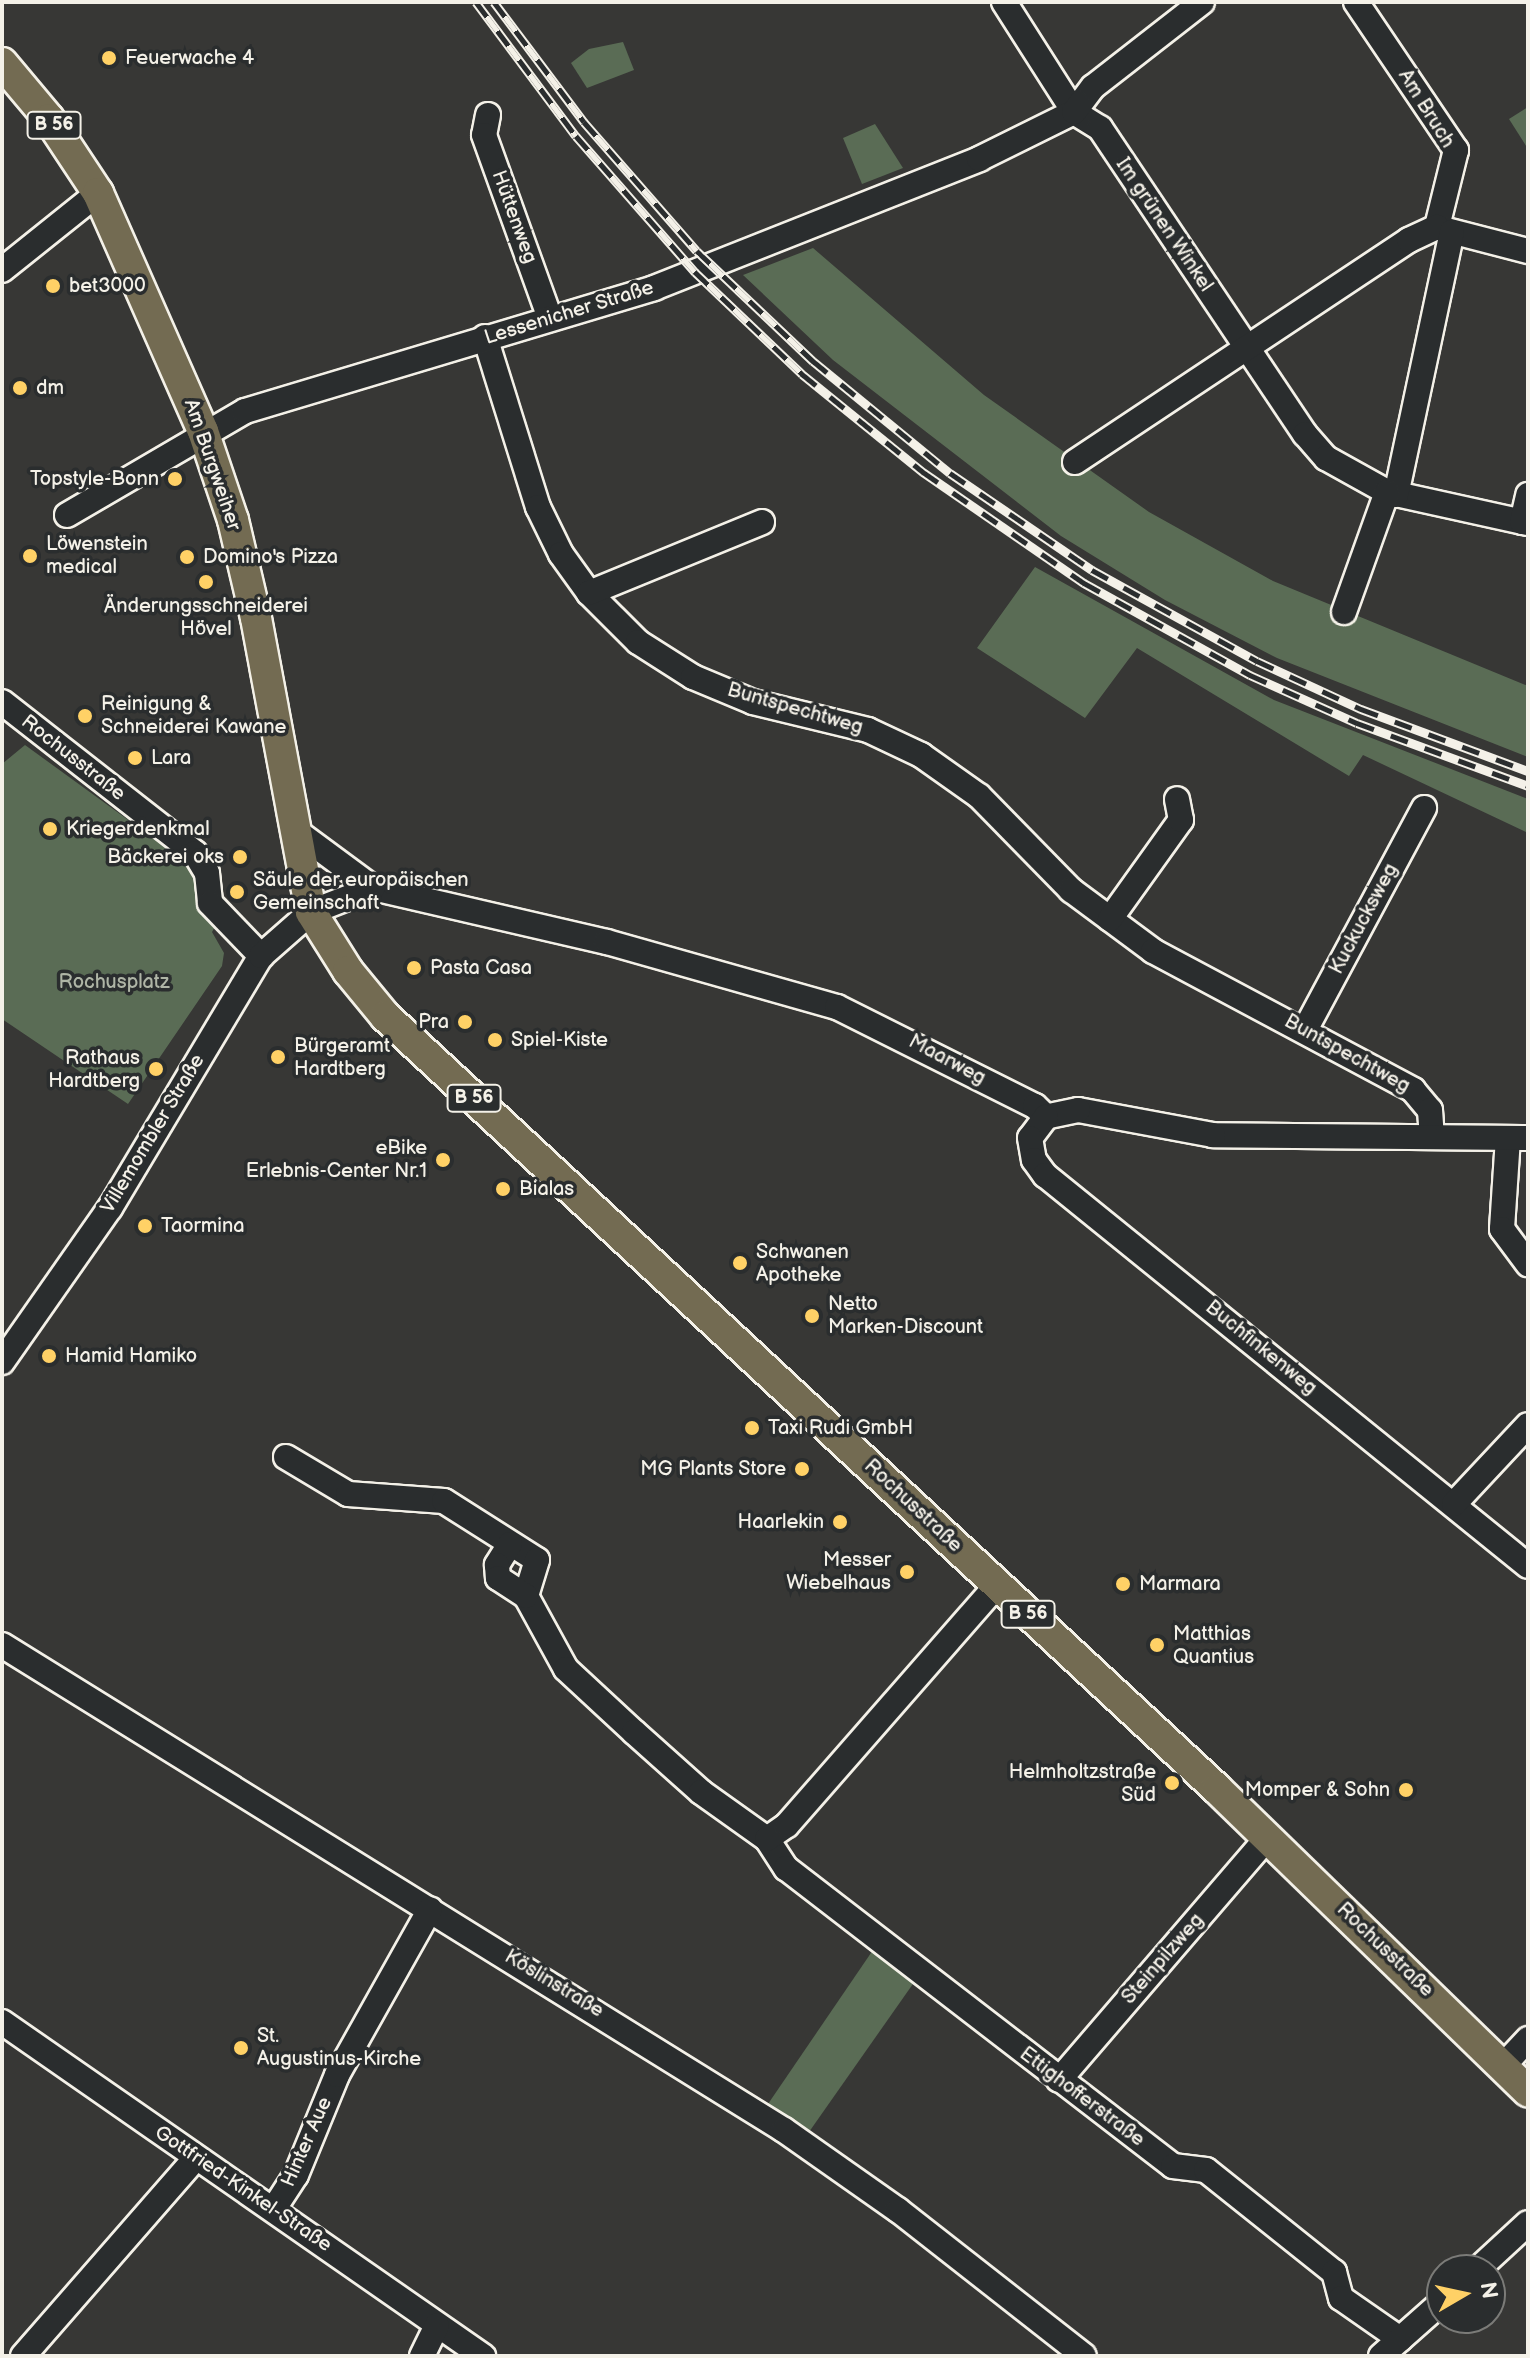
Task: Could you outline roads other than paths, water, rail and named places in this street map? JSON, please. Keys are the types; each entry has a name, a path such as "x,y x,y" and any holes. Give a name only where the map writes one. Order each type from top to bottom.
{"main road":[{"name":"Am Burgweiher","path":"2,63 49,119 98,193 203,431 233,520 253,604 311,912"},
{"name":"Rochusstraße","path":"311,912 336,956 385,1016 1268,1837 1528,2091"}],"street":[{"path":"1004,2 1074,112 1093,87 1202,2"},
{"name":"Am Bruch","path":"1356,2 1456,150 1444,230"},
{"name":"Lessenicher Straße","path":"67,515 203,431 245,411 654,288 920,185 1074,112"},
{"name":"Im grünen Winkel","path":"1074,112 1100,128 1246,347 1326,458 1391,493 1525,522"},
{"name":"Hüttenweg","path":"488,115 484,135 550,318"},
{"path":"2,270 98,193"},
{"path":"1075,462 1409,240 1444,230 1528,251"},
{"path":"1344,612 1391,493 1444,230"},
{"name":"Buntspechtweg","path":"485,337 538,507 561,554 589,593 638,642 693,677 753,702 868,730 921,755 979,796 1071,890 1110,919 1177,964 1413,1090 1430,1110 1432,1137"},
{"path":"1525,522 1528,495"},
{"path":"589,593 762,522"},
{"name":"Rochusstraße","path":"2,702 195,853 207,873 210,903 261,956"},
{"path":"1110,919 1181,820 1177,799"},
{"name":"Kuckucksweg","path":"1305,1030 1424,808"},
{"name":"Maarweg","path":"296,831 373,888 607,942 837,1007 1035,1106 1046,1117"},
{"path":"311,912 373,888"},
{"name":"Villemombler Straße","path":"3,1359 110,1208 261,956 311,912"},
{"path":"1046,1117 1078,1110 1213,1135 1518,1138 1502,1229 1528,1264"},
{"name":"Buchfinkenweg","path":"1046,1117 1030,1138 1034,1160 1045,1175 1528,1566"},
{"path":"1454,1504 1528,1425"},
{"name":"Ettighofferstraße","path":"286,1457 348,1494 444,1501 537,1560 526,1596 566,1669 701,1792 767,1839 786,1868 1173,2166 1206,2170 1334,2272 1341,2298 1400,2339"},
{"path":"767,1839 787,1825 997,1585"},
{"name":"Köslinstraße","path":"2,1645 784,2130 898,2210 1084,2356"},
{"name":"Steinpilzweg","path":"1059,2080 1268,1837"},
{"name":"Hinter Aue","path":"275,2207 296,2175 337,2075 430,1909"},
{"name":"Gottfried-Kinkel-Straße","path":"2,2022 196,2158 275,2207 483,2356"},
{"path":"1503,2066 1528,2039"},
{"path":"23,2356 196,2158"},
{"path":"1494,2254 1528,2223"},
{"path":"1381,2356 1426,2316"},
{"path":"422,2356 437,2325"}],"railway":[{"path":"476,2 576,136 695,272 802,374 923,472 1084,583 1250,675 1357,723 1528,786"},
{"path":"494,2 584,122 697,251 813,361 950,473 1092,570 1257,661 1361,709 1528,771"}],"place":[{"name":"Feuerwache 4","path":"109,58"},
{"name":"bet3000","path":"53,286"},
{"name":"dm","path":"20,388"},
{"name":"Topstyle-Bonn","path":"175,479"},
{"name":"Löwenstein medical","path":"30,556"},
{"name":"Domino's Pizza","path":"187,557"},
{"name":"Änderungsschneiderei Hövel","path":"206,582"},
{"name":"Reinigung & Schneiderei Kawane","path":"85,716"},
{"name":"Lara","path":"135,758"},
{"name":"Kriegerdenkmal","path":"50,829"},
{"name":"Bäckerei oks","path":"240,857"},
{"name":"Säule der europäischen Gemeinschaft","path":"237,892"},
{"name":"Pasta Casa","path":"414,968"},
{"name":"Pra","path":"465,1022"},
{"name":"Spiel-Kiste","path":"495,1040"},
{"name":"Bürgeramt Hardtberg","path":"278,1057"},
{"name":"Rathaus Hardtberg","path":"156,1069"},
{"name":"eBike Erlebnis-Center Nr.1","path":"443,1160"},
{"name":"Bialas","path":"503,1189"},
{"name":"Taormina","path":"145,1226"},
{"name":"Schwanen Apotheke","path":"740,1263"},
{"name":"Netto Marken-Discount","path":"812,1316"},
{"name":"Hamid Hamiko","path":"49,1356"},
{"name":"Taxi Rudi GmbH","path":"752,1428"},
{"name":"MG Plants Store","path":"802,1469"},
{"name":"Haarlekin","path":"840,1522"},
{"name":"Messer Wiebelhaus","path":"907,1572"},
{"name":"Marmara","path":"1123,1584"},
{"name":"Matthias Quantius","path":"1157,1645"},
{"name":"Helmholtzstraße Süd","path":"1172,1783"},
{"name":"Momper & Sohn","path":"1406,1790"},
{"name":"St. Augustinus-Kirche","path":"241,2048"}],"park label":[{"name":"Rochusplatz","path":"114,982"}]}
